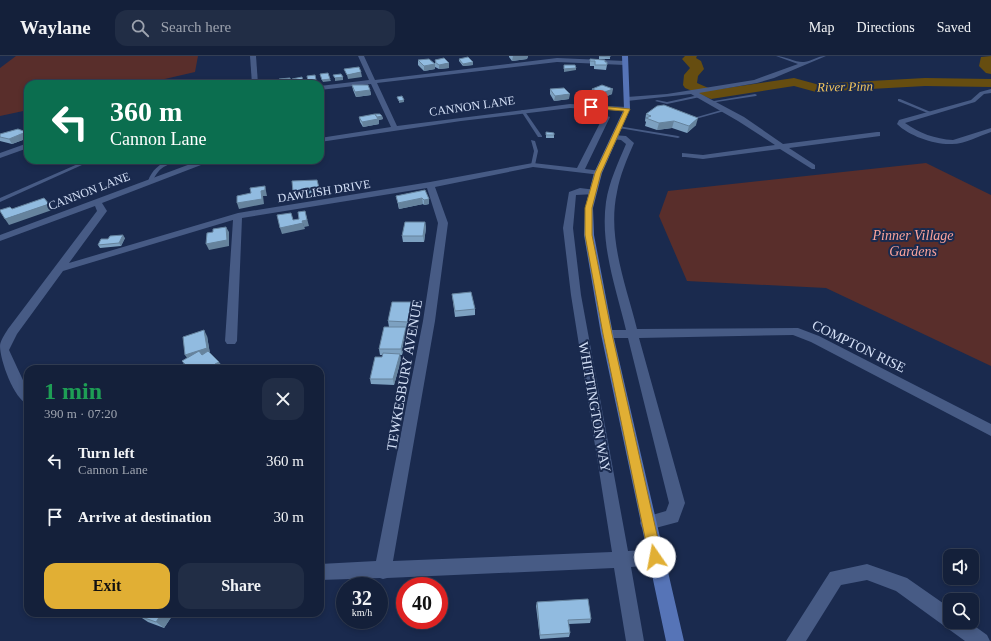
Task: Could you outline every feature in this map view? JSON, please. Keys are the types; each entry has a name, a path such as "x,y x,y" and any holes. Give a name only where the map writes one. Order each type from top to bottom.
{"street":[{"path":"253,56 255,80"},
{"path":"361,56 395,129"},
{"path":"778,56 804,64"},
{"name":"CANNON LANE","path":"324,139 523,111 656,101 755,82 772,77 823,56"},
{"path":"324,88 555,58 625,59 627,104"},
{"path":"991,90 982,93 973,100 902,122 901,124 904,127 936,140 954,142 991,130"},
{"path":"696,93 741,119 812,167"},
{"name":"WHITTINGTON WAY","path":"627,104 617,132 598,173 589,208 589,235 607,334 655,557 675,641"},
{"path":"580,106 583,110 606,116 606,119 580,170"},
{"path":"617,132 630,143 614,182 609,202 610,243 677,503 672,517 648,523"},
{"path":"685,155 703,157 877,134"},
{"path":"0,156 24,147"},
{"name":"CANNON LANE","path":"0,238 150,180 198,164"},
{"name":"DAWLISH DRIVE","path":"59,269 238,216 430,185 533,165 598,173"},
{"name":"TEWKESBURY AVENUE","path":"384,571 429,321 443,223 430,185"},
{"name":"WHITTINGTON WAY","path":"593,192 580,191 572,194 568,228 576,294 635,641"},
{"path":"24,395 3,350 12,332 102,211 98,201"},
{"path":"231,341 238,216"},
{"name":"COMPTON RISE","path":"607,334 794,331 815,338 991,430"},
{"path":"324,572 384,571 621,560 655,557"},
{"path":"795,641 836,578 867,572 901,584 943,614"},
{"path":"964,629 981,641"}],"lane":[{"path":"710,102 755,95"},
{"path":"899,100 931,113"},
{"path":"692,119 726,110"},
{"path":"523,111 540,136"},
{"path":"617,132 678,137"},
{"path":"533,141 536,150 533,165"},
{"path":"0,200 82,164"},
{"path":"150,180 154,170 163,164"}],"green space":[{"path":"16,56 198,56 195,72 160,80 24,80 24,111 0,116 0,68"},
{"name":"Pinner Village Gardens","path":"926,163 991,195 991,366 826,288 687,281 659,216 668,191"}],"building":[{"path":"468,57 473,62 463,64 459,59"},
{"path":"444,58 449,63 439,65 435,62 435,60"},
{"path":"429,59 435,64 424,66 418,60"},
{"path":"590,59 605,60 607,65 595,65 595,61 590,61"},
{"path":"564,65 575,65 576,68 564,69"},
{"path":"359,67 361,72 347,75 344,69"},
{"path":"328,73 330,79 322,80 320,74"},
{"path":"341,74 343,77 335,78 333,75"},
{"path":"315,75 316,80 308,80 307,76"},
{"path":"302,77 303,80 292,80"},
{"path":"290,78 290,80 279,80"},
{"path":"352,85 368,85 370,90 355,92"},
{"path":"602,85 613,89 602,93 592,89"},
{"path":"564,88 570,94 555,96 550,89"},
{"path":"402,96 404,100 399,101 397,97"},
{"path":"664,105 698,118 689,126 674,121 659,123 646,118 651,116 646,114 657,106"},
{"path":"375,114 378,119 362,122 359,117"},
{"path":"375,114 380,114 382,116 377,117"},
{"path":"18,129 24,131 24,133 9,139 0,137 0,134"},
{"path":"546,132 554,133 554,135 546,135"},
{"path":"317,180 319,188 305,188 305,190 293,192 292,181"},
{"path":"265,186 265,190 261,191 262,199 237,203 237,196 251,193 250,188"},
{"path":"425,190 429,199 424,200 422,198 398,203 396,196"},
{"path":"44,198 49,204 5,219 0,211 10,207 12,209"},
{"path":"305,211 307,220 302,221 303,223 280,228 277,215 291,213 293,220 299,219 298,212"},
{"path":"405,222 425,222 423,236 402,236"},
{"path":"226,227 227,240 206,244 207,233 213,232 213,229"},
{"path":"123,235 119,243 98,245 101,239 108,239 110,236"},
{"path":"471,292 475,309 455,311 452,294"},
{"path":"392,302 411,302 408,322 388,321"},
{"path":"384,327 406,327 401,349 379,349"},
{"path":"204,330 207,348 185,355 183,337"},
{"path":"199,351 202,355 208,351 219,362 216,365 186,365 182,361"},
{"path":"383,353 400,354 393,379 370,379 375,357 382,357"},
{"path":"588,599 591,619 568,620 570,633 540,635 537,602"},
{"path":"142,617 159,617 156,622"}],"waterway":[{"name":"River Pinn","path":"691,56 689,59 696,64 697,69 691,75 690,85 711,95 794,82 816,88 925,82 991,83"},
{"name":"River Pinn","path":"991,59 986,60 986,66 991,70"}],"route":[{"path":"591,107 627,109 598,173 589,208 589,235 607,334 655,557"}]}
